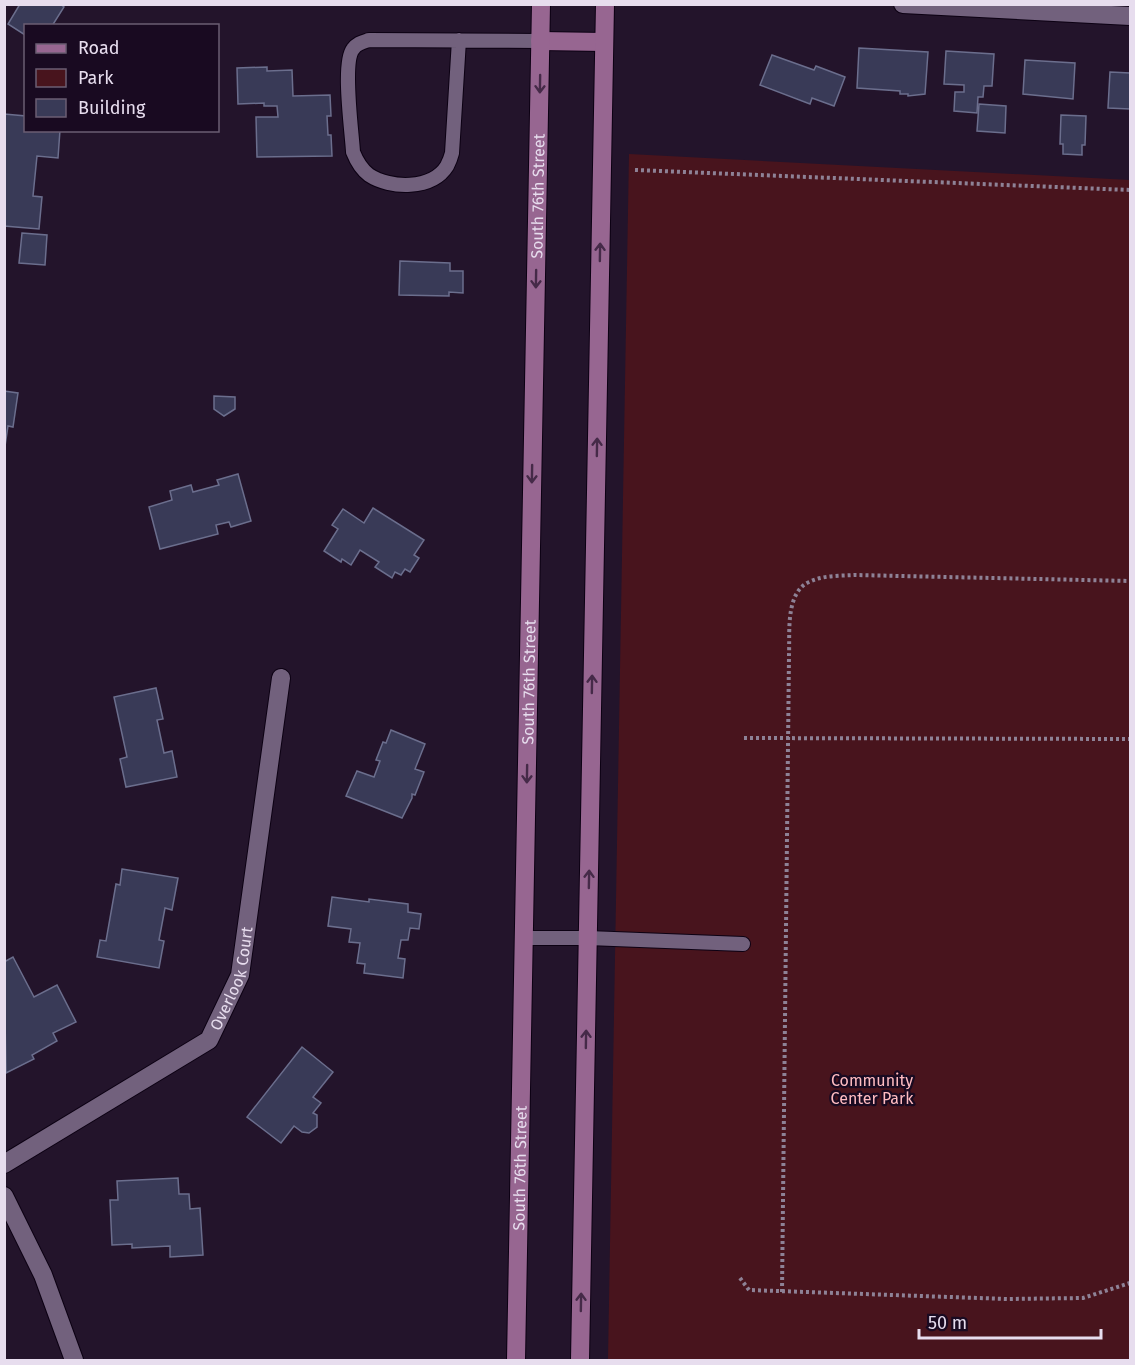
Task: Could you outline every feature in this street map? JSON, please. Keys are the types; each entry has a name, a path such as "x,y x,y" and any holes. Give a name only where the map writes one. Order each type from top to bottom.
{"main road":[{"name":"South 76th Street","path":"516,1360 541,4"},
{"path":"580,1360 605,4"},
{"path":"540,41 604,42"}],"street":[{"path":"903,4 1131,16"},
{"name":"Overlook Court","path":"4,1164 209,1040 240,975 281,678"},
{"path":"4,1196 43,1275 74,1360"}],"lane":[{"path":"459,40 452,153 447,166 439,175 423,183 405,185 392,184 368,174 358,164 353,152 348,67 353,48 360,42 369,40 459,40 540,41"},
{"path":"524,938 743,944"}],"path":[{"path":"635,171 1131,190"},
{"path":"782,1292 790,619 794,597 801,587 809,582 828,577 855,575 1131,581"},
{"path":"744,738 1131,739"},
{"path":"740,1278 749,1290 1007,1299 1083,1298 1131,1283"}],"green space":[{"name":"Community Center Park","path":"629,154 1130,180 1130,1360 608,1360"}],"building":[{"path":"20,4 60,4 64,7 53,24 24,24 24,34 8,24"},
{"path":"859,48 928,52 925,94 908,96 908,94 900,94 900,91 857,88"},
{"path":"946,51 994,54 992,86 984,86 983,97 978,97 977,113 954,111 955,92 964,92 964,85 944,84"},
{"path":"772,55 814,70 816,66 845,77 834,106 812,98 810,104 760,85"},
{"path":"1025,60 1075,63 1073,99 1023,94"},
{"path":"267,67 267,71 292,70 293,96 330,95 331,116 327,116 332,156 257,157 256,117 278,117 277,106 264,106 264,103 238,104 237,68"},
{"path":"1110,72 1130,73 1130,109 1108,108"},
{"path":"979,104 1006,106 1005,133 977,131"},
{"path":"4,114 24,116 24,132 60,132 58,158 37,156 33,196 42,197 39,229 4,226"},
{"path":"1061,115 1086,116 1085,145 1082,145 1082,155 1063,154 1063,144 1060,144"},
{"path":"22,233 47,235 45,265 19,263"},
{"path":"400,261 450,263 450,271 463,271 463,293 449,292 449,296 399,295"},
{"path":"4,391 18,393 13,427 8,426 4,453"},
{"path":"214,396 235,397 235,409 224,416 214,409"},
{"path":"238,474 251,521 231,527 229,522 216,525 218,534 160,549 149,507 172,500 170,491 191,485 193,492 219,485 217,480"},
{"path":"373,508 424,540 414,555 419,558 410,572 405,569 401,575 395,572 392,578 375,567 379,562 360,550 351,565 342,559 341,562 324,551 338,529 332,525 343,509 364,523"},
{"path":"156,688 163,719 157,720 164,753 172,751 177,777 126,787 120,759 127,757 114,697"},
{"path":"391,730 425,744 415,769 424,772 415,795 412,794 402,818 346,796 357,771 374,777 380,761 376,760"},
{"path":"122,869 178,878 172,910 165,908 159,940 164,941 159,968 97,957 100,940 106,941 116,884 120,885"},
{"path":"332,897 408,904 408,912 421,914 419,929 410,928 408,940 401,940 398,958 405,959 403,978 364,973 365,964 357,963 360,943 349,942 351,929 328,926"},
{"path":"13,957 34,997 57,985 76,1022 53,1033 57,1041 32,1055 34,1059 6,1073 4,962"},
{"path":"302,1047 333,1072 313,1097 321,1103 313,1113 317,1115 317,1127 309,1133 302,1132 294,1126 281,1143 247,1117"},
{"path":"178,1178 179,1194 189,1194 190,1209 200,1208 203,1255 170,1257 170,1246 132,1248 132,1244 112,1245 110,1200 118,1200 117,1181"}]}
